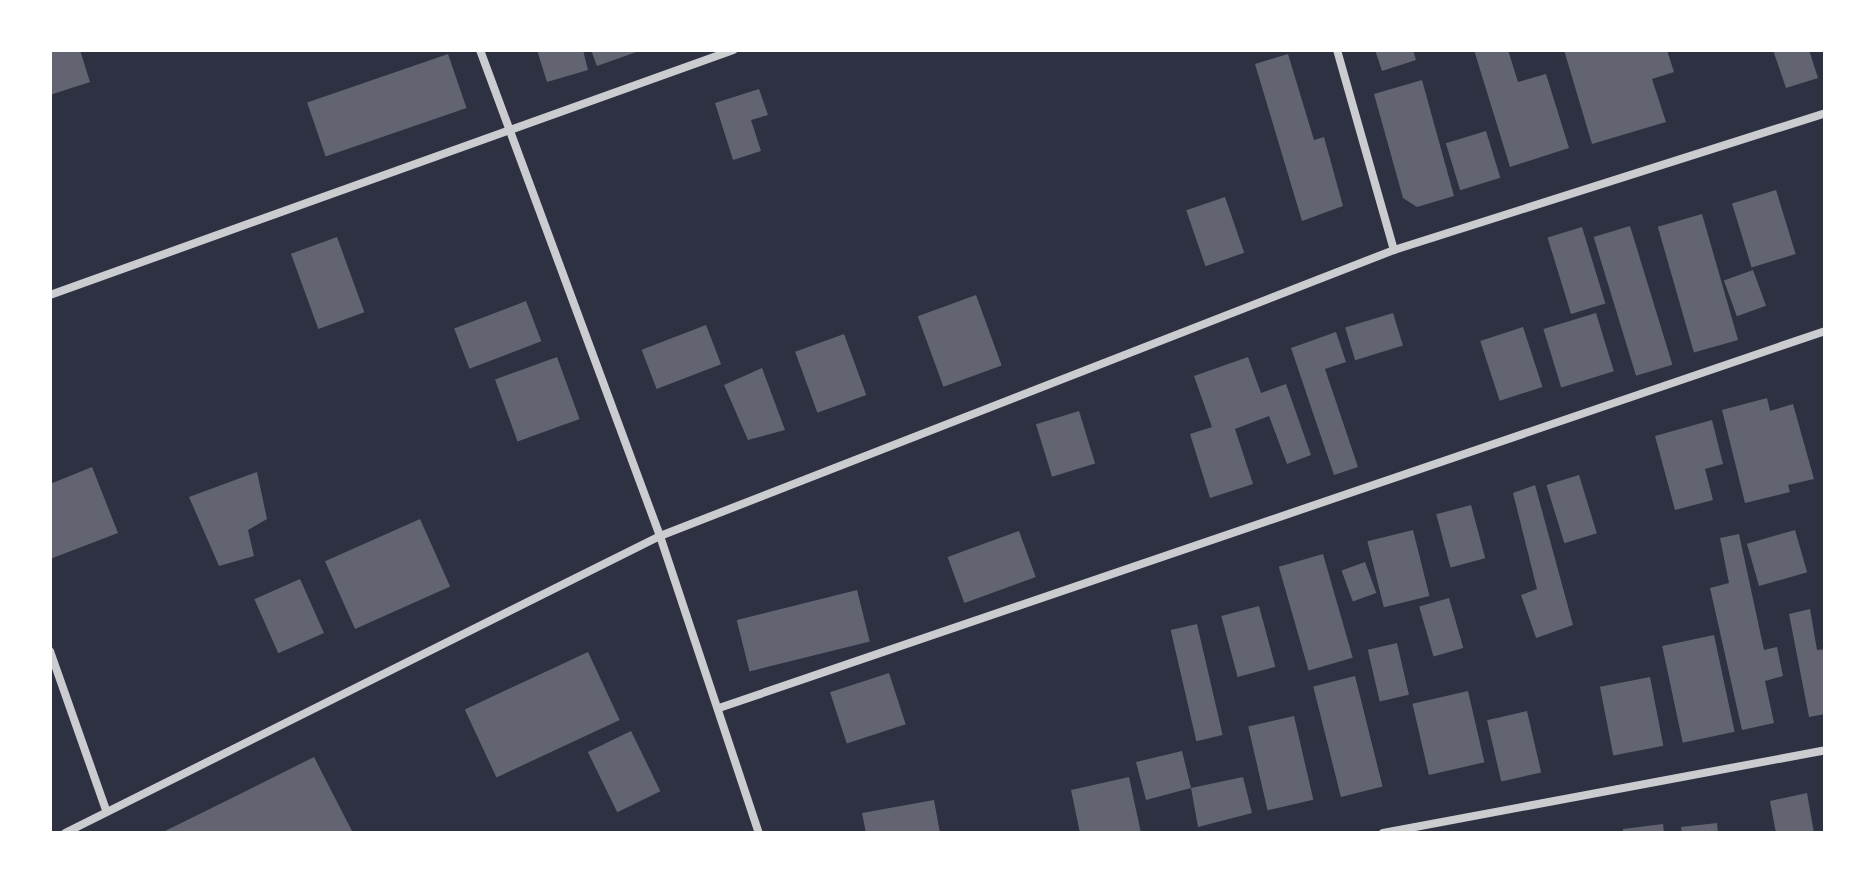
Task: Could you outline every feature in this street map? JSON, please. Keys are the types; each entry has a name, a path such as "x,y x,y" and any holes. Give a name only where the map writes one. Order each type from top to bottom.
{"street":[{"path":"480,50 660,536 759,833"},
{"path":"50,295 733,50"},
{"path":"1337,50 1394,250"},
{"path":"65,833 660,536 1394,250 1825,113"},
{"path":"719,708 1825,331"},
{"path":"50,651 106,810"},
{"path":"1383,833 1825,750"}],"building":[{"path":"50,50 80,50 90,82 50,95"},
{"path":"537,50 583,50 588,70 547,82"},
{"path":"591,50 642,50 597,66"},
{"path":"1375,50 1413,50 1416,60 1382,71"},
{"path":"1474,50 1508,50 1518,82 1546,74 1569,148 1510,167"},
{"path":"1564,50 1667,50 1674,72 1652,79 1666,122 1592,144"},
{"path":"1773,50 1809,50 1818,78 1786,88"},
{"path":"448,54 467,108 326,156 307,103"},
{"path":"1288,54 1314,140 1324,137 1343,206 1302,221 1255,64"},
{"path":"1422,80 1454,196 1417,207 1403,198 1374,94"},
{"path":"759,89 768,115 751,120 761,151 733,160 715,103"},
{"path":"1486,131 1500,178 1460,190 1446,143"},
{"path":"1776,190 1796,254 1752,268 1732,203"},
{"path":"1225,197 1244,253 1205,266 1186,210"},
{"path":"1702,214 1738,340 1694,353 1658,227"},
{"path":"1630,226 1672,365 1636,376 1594,237"},
{"path":"1582,227 1605,304 1571,314 1548,238"},
{"path":"337,237 364,312 318,329 291,254"},
{"path":"1753,270 1766,306 1737,316 1724,281"},
{"path":"976,295 1002,365 943,387 918,316"},
{"path":"526,301 541,341 470,369 454,329"},
{"path":"1393,313 1403,346 1355,360 1345,328"},
{"path":"1596,313 1614,371 1561,387 1543,329"},
{"path":"706,325 721,364 657,389 642,350"},
{"path":"1523,327 1542,387 1500,401 1480,341"},
{"path":"1336,332 1346,362 1325,369 1358,467 1334,475 1291,348"},
{"path":"844,334 866,395 817,413 795,352"},
{"path":"557,357 580,419 518,442 495,380"},
{"path":"1248,357 1261,393 1286,384 1311,455 1287,464 1269,416 1235,429 1253,484 1210,498 1190,434 1212,427 1194,376"},
{"path":"762,368 785,430 748,440 724,385"},
{"path":"1767,398 1770,411 1793,404 1814,479 1788,485 1790,492 1745,503 1722,410"},
{"path":"1079,411 1095,464 1052,477 1036,424"},
{"path":"1712,420 1723,464 1705,469 1713,500 1675,510 1655,436"},
{"path":"92,467 118,533 50,559 50,484"},
{"path":"257,472 267,519 248,530 254,556 219,566 189,497"},
{"path":"1579,475 1597,533 1564,543 1546,485"},
{"path":"1535,485 1573,625 1536,638 1521,595 1537,589 1513,493"},
{"path":"1471,505 1485,558 1450,567 1436,514"},
{"path":"420,519 450,587 355,629 325,561"},
{"path":"1413,530 1429,596 1384,607 1367,541"},
{"path":"1795,530 1807,572 1759,586 1747,544"},
{"path":"1019,531 1036,577 964,603 948,557"},
{"path":"1739,534 1764,650 1777,647 1783,676 1765,681 1774,723 1742,730 1710,588 1729,583 1720,538"},
{"path":"1323,554 1353,658 1309,670 1279,567"},
{"path":"1365,562 1376,593 1353,602 1342,571"},
{"path":"300,579 324,633 278,653 254,599"},
{"path":"857,590 870,641 750,671 737,620"},
{"path":"1449,598 1463,648 1434,657 1419,607"},
{"path":"1259,606 1275,667 1238,677 1221,616"},
{"path":"1810,609 1817,650 1825,649 1825,714 1809,717 1789,614"},
{"path":"1197,624 1223,735 1196,741 1171,630"},
{"path":"1714,635 1735,732 1683,743 1662,646"},
{"path":"1397,643 1409,695 1380,701 1368,650"},
{"path":"588,652 620,720 496,777 465,709"},
{"path":"889,673 906,724 847,744 830,692"},
{"path":"1355,676 1383,787 1341,797 1313,686"},
{"path":"1650,677 1663,746 1613,755 1600,687"},
{"path":"1468,691 1484,762 1429,775 1412,704"},
{"path":"1527,711 1541,772 1501,782 1487,720"},
{"path":"1294,716 1313,800 1268,810 1248,727"},
{"path":"631,731 660,791 617,812 588,752"},
{"path":"1182,751 1191,788 1146,800 1136,762"},
{"path":"314,757 353,833 161,833 240,794"},
{"path":"1129,777 1141,833 1080,833 1071,790"},
{"path":"1243,777 1252,813 1198,827 1191,788"},
{"path":"1807,793 1814,833 1776,833 1770,801"},
{"path":"934,800 940,833 866,833 862,813"},
{"path":"1717,823 1718,833 1682,833 1681,827"},
{"path":"1663,824 1664,833 1623,833 1623,829"}]}
